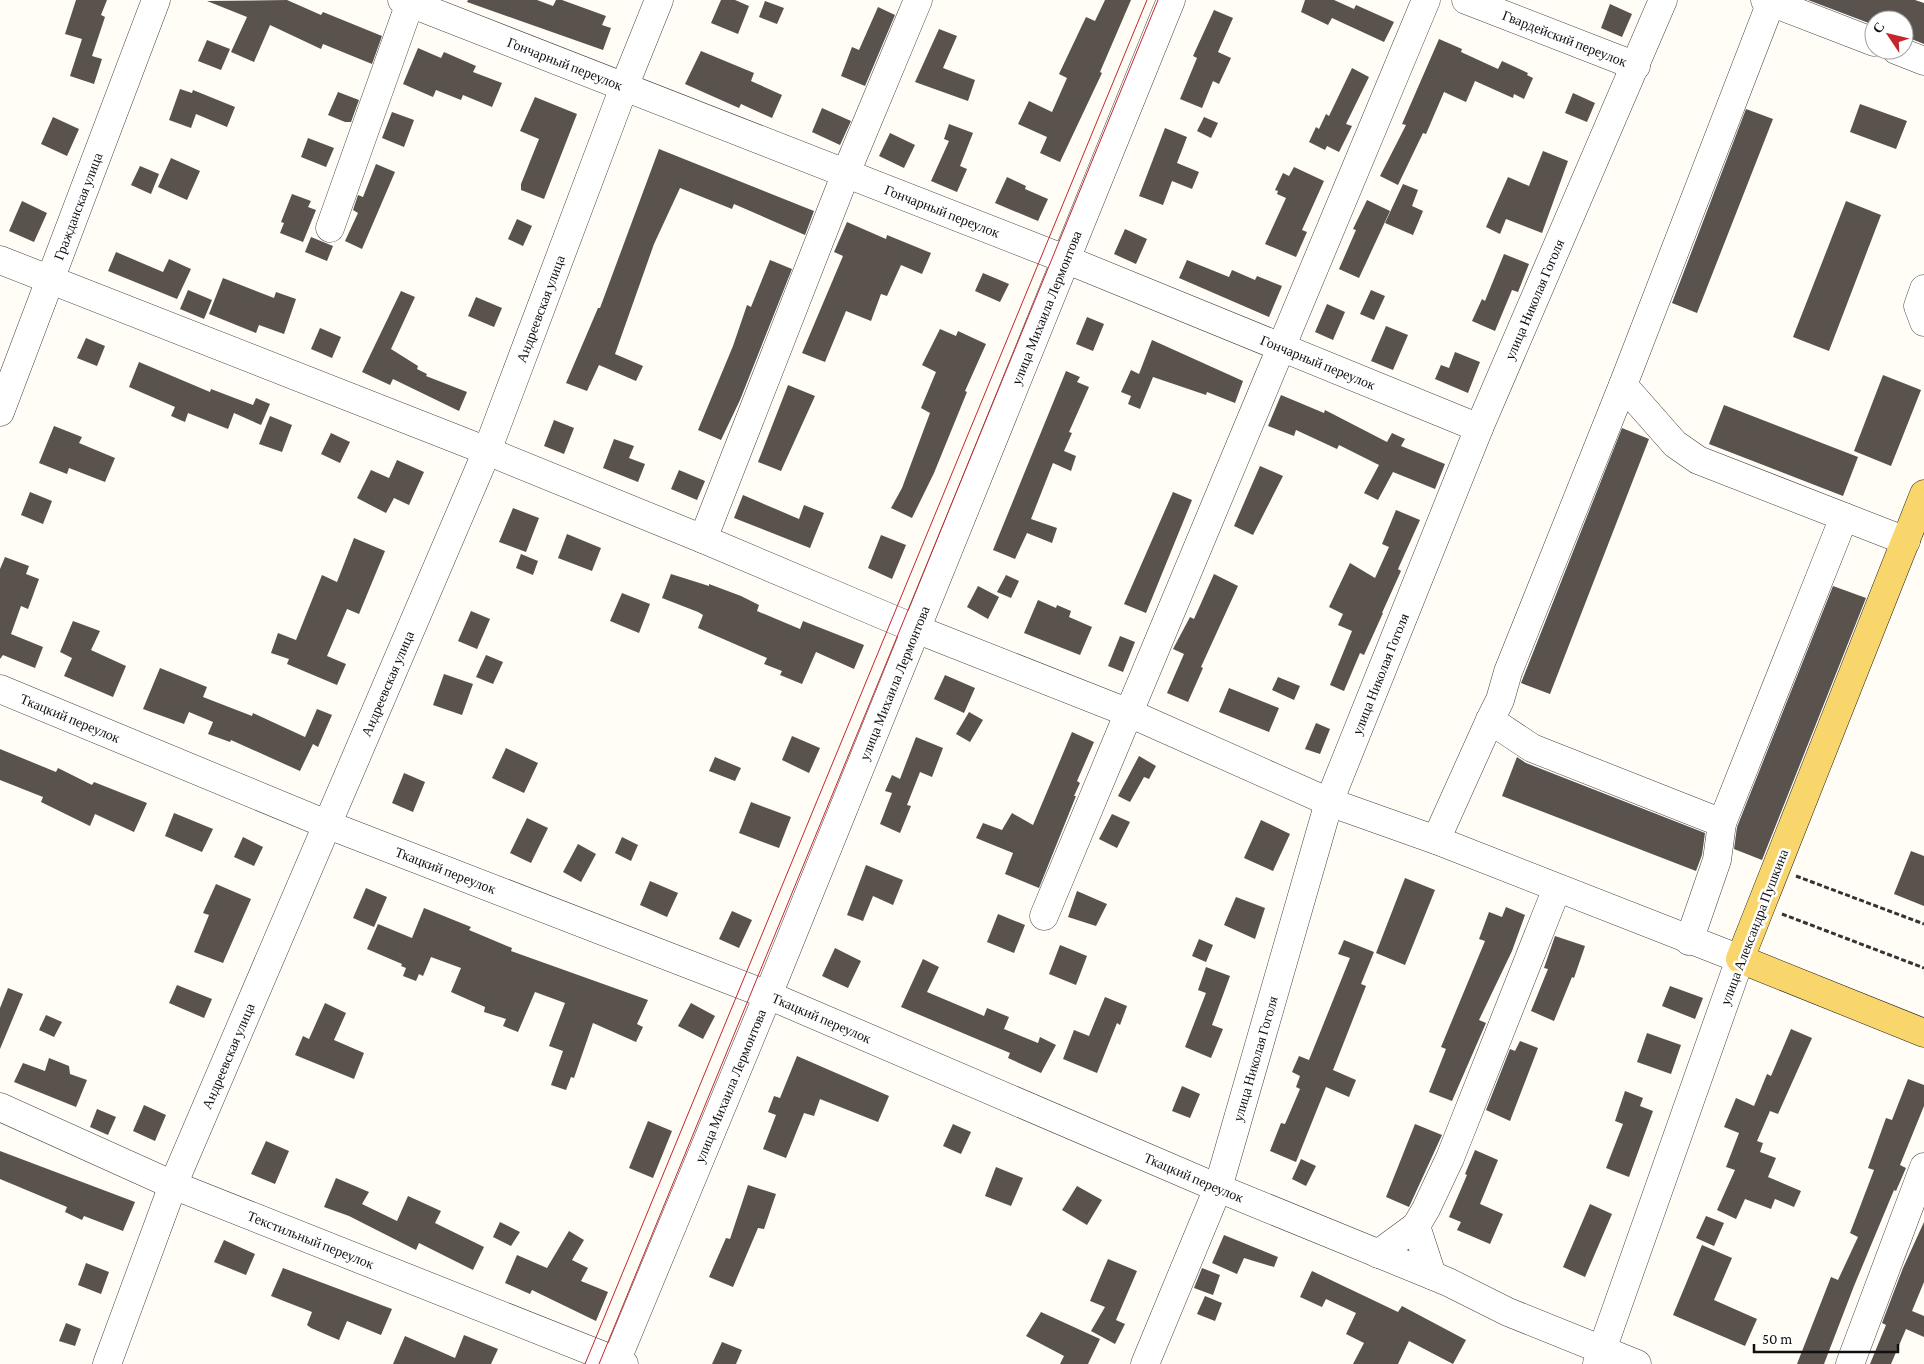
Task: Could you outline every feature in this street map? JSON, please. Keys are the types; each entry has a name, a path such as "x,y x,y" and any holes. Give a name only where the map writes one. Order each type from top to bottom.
{"main road":[{"name":"улица Александра Пушкина","path":"1740,960 1924,494"},
{"path":"1740,960 1924,1033"}],"street":[{"name":"Гражданская улица","path":"0,412 156,0"},
{"name":"Андреевская улица","path":"108,1364 173,1185 326,824 487,452 624,87 659,0"},
{"path":"703,539 846,173 918,0"},
{"name":"улица Михаила Лермонтова","path":"619,1363 1170,0"},
{"path":"1044,916 1426,0"},
{"name":"Гвардейский переулок","path":"1466,0 1636,66"},
{"name":"улица Николая Гоголя","path":"1145,1364 1218,1188 1329,802 1479,428 1663,0"},
{"path":"330,228 407,1"},
{"name":"Гончарный переулок","path":"407,1 1065,259 1479,428"},
{"path":"1436,840 1490,720 1623,385 1768,1 1864,38"},
{"path":"0,260 703,539 916,629 1129,713 1329,802 1436,840 1740,960"},
{"path":"1924,289 1918,306 1924,322"},
{"path":"1623,385 1675,444 1698,460 1906,541"},
{"path":"1689,941 1717,860 1722,823 1844,517"},
{"name":"Ткацкий переулок","path":"0,689 326,824 768,994 1218,1188 1432,1276 1600,1357 1637,1364"},
{"path":"1490,720 1532,748 1722,823"},
{"path":"1378,1254 1416,1226 1450,1158 1557,888"},
{"name":"улица Александра Пушкина","path":"1600,1357 1740,960"},
{"name":"Текстильный переулок","path":"0,1107 173,1185 619,1363"},
{"path":"1850,1364 1924,1167"},
{"path":"1416,1226 1432,1276"}],"path":[{"path":"1776,869 1924,924"},
{"path":"1774,910 1924,968"}],"building":[{"path":"76,0 107,0 101,15 105,17 92,56 102,59 94,84 70,76 82,39 65,34"},
{"path":"287,0 321,15 323,12 382,36 372,64 323,44 321,49 270,25 254,62 231,52 247,17 207,1"},
{"path":"468,0 537,0 553,6 556,0 562,0 606,16 602,25 611,28 603,50 467,2"},
{"path":"721,0 735,0 749,6 738,34 711,23"},
{"path":"1105,0 1131,0 1100,72 1102,73 1060,162 1040,153 1047,137 1018,124 1029,101 1052,112 1067,78 1059,74 1086,17 1095,21"},
{"path":"1305,0 1334,0 1354,9 1356,5 1394,22 1384,42 1332,18 1328,25 1301,12"},
{"path":"1808,0 1915,0 1924,3 1924,44 1914,40 1914,10 1864,10 1864,21"},
{"path":"765,1 784,8 777,24 759,17"},
{"path":"1610,4 1632,14 1622,37 1601,28"},
{"path":"878,7 895,15 865,86 841,76 852,47 859,50"},
{"path":"1214,10 1233,18 1218,52 1231,58 1219,84 1213,81 1202,108 1180,99 1197,58 1193,56"},
{"path":"939,29 957,36 943,68 975,80 968,101 915,82"},
{"path":"1439,39 1462,49 1461,52 1498,69 1502,61 1528,73 1527,75 1533,78 1524,99 1514,94 1513,98 1475,81 1466,102 1444,92 1426,134 1423,133 1398,185 1380,176 1406,125 1402,124"},
{"path":"207,40 230,49 221,70 198,61"},
{"path":"418,48 441,58 444,52 476,66 473,72 502,83 492,107 463,95 461,100 436,90 433,97 403,84"},
{"path":"701,51 754,73 751,81 782,95 772,118 741,104 739,108 685,84"},
{"path":"1352,68 1369,77 1346,124 1352,126 1339,152 1327,146 1325,150 1309,142 1316,127 1319,129 1326,114 1329,116"},
{"path":"180,89 192,93 193,90 235,107 227,127 196,114 191,128 169,120"},
{"path":"338,92 359,100 351,122 345,122 328,115"},
{"path":"1573,93 1595,103 1587,122 1565,113"},
{"path":"535,97 577,114 544,199 521,190 521,184 539,139 520,131"},
{"path":"1860,104 1907,121 1896,149 1850,132"},
{"path":"822,108 851,121 840,145 812,132"},
{"path":"1746,109 1773,119 1697,313 1672,303"},
{"path":"392,112 414,120 404,147 382,138"},
{"path":"53,117 79,129 67,156 41,144"},
{"path":"1204,117 1218,123 1211,138 1197,131"},
{"path":"949,124 973,133 960,166 967,169 957,192 931,181 949,141 944,139"},
{"path":"1165,128 1187,137 1177,163 1199,172 1192,189 1172,181 1163,205 1139,196"},
{"path":"890,133 915,145 904,168 879,156"},
{"path":"308,138 334,148 326,167 301,157"},
{"path":"659,149 814,211 805,235 734,204 732,209 680,188 654,244 615,354 643,366 636,381 599,365 587,391 566,383 598,308 600,308"},
{"path":"1543,151 1568,161 1542,233 1506,219 1500,234 1486,227 1508,177 1529,186"},
{"path":"171,158 200,171 187,200 158,187"},
{"path":"376,164 395,172 362,249 345,241 358,213 353,210 358,195 363,197"},
{"path":"140,166 159,174 151,194 131,185"},
{"path":"1294,167 1324,181 1302,230 1307,232 1296,257 1265,244 1286,198 1277,194 1278,191 1275,190 1283,173 1289,176"},
{"path":"1007,177 1026,186 1025,189 1048,199 1038,221 995,203"},
{"path":"1403,184 1418,190 1412,206 1423,211 1413,235 1385,223"},
{"path":"292,194 311,201 308,207 316,210 303,242 280,233 284,223 281,222"},
{"path":"1367,200 1390,211 1359,278 1339,269 1356,230 1353,229"},
{"path":"22,201 47,213 34,242 9,231"},
{"path":"1846,201 1881,215 1829,351 1793,337"},
{"path":"517,219 532,226 523,246 508,239"},
{"path":"847,222 886,239 887,235 931,253 922,274 901,265 887,296 881,294 871,321 846,311 825,362 802,353 843,256 834,252"},
{"path":"1125,229 1147,239 1136,264 1114,254"},
{"path":"311,237 333,246 327,261 305,252"},
{"path":"116,252 163,272 169,259 191,269 177,299 108,271"},
{"path":"1504,254 1529,264 1518,292 1512,290 1495,331 1472,321 1482,299 1485,301"},
{"path":"770,260 792,269 740,400 721,440 698,430 733,346 747,305 751,307"},
{"path":"1187,260 1229,277 1232,270 1255,280 1257,276 1282,286 1269,317 1179,278"},
{"path":"983,273 1009,284 1000,302 975,291"},
{"path":"223,278 274,298 276,292 296,299 284,334 259,325 256,333 209,314"},
{"path":"188,290 212,300 204,319 180,309"},
{"path":"1371,290 1385,296 1374,320 1360,314"},
{"path":"401,291 415,297 391,349 418,366 417,369 427,374 426,376 467,392 459,411 393,379 390,385 362,372"},
{"path":"476,297 502,308 494,327 468,316"},
{"path":"1327,304 1345,312 1333,340 1315,332"},
{"path":"1087,317 1104,324 1093,351 1076,344"},
{"path":"1386,326 1408,335 1393,370 1371,361"},
{"path":"320,328 341,337 332,358 311,349"},
{"path":"940,329 956,336 958,331 986,344 965,391 967,392 934,473 912,518 891,508 902,488 930,413 921,408 936,372 922,365"},
{"path":"86,338 105,346 97,366 77,358"},
{"path":"1152,340 1243,381 1235,403 1207,392 1206,395 1153,377 1140,409 1128,404 1131,396 1121,392 1131,370 1139,374"},
{"path":"1455,352 1480,362 1468,393 1435,379 1441,365 1449,368"},
{"path":"139,362 210,392 211,389 253,405 256,398 270,404 261,425 234,413 228,429 188,413 185,422 171,416 175,407 129,387"},
{"path":"1066,371 1080,377 1077,382 1089,387 1069,432 1072,433 1064,451 1076,456 1071,471 1053,463 1031,519 1057,528 1052,543 1027,533 1015,559 993,550"},
{"path":"1883,375 1921,390 1891,466 1854,451"},
{"path":"788,385 815,396 781,471 758,462"},
{"path":"1281,395 1324,413 1325,410 1387,442 1392,433 1405,439 1401,446 1445,464 1435,489 1393,472 1378,500 1364,493 1379,465 1339,445 1337,449 1296,430 1294,436 1268,426"},
{"path":"1724,405 1858,457 1843,496 1709,444"},
{"path":"270,416 292,425 282,452 259,444"},
{"path":"554,420 574,428 564,454 544,446"},
{"path":"54,426 82,437 79,443 115,458 105,482 69,468 67,474 39,463"},
{"path":"1622,428 1649,439 1550,694 1521,683"},
{"path":"331,433 350,442 340,463 321,454"},
{"path":"614,439 634,446 629,458 645,464 638,482 603,468"},
{"path":"397,460 424,472 409,505 394,498 386,513 357,498 371,470 389,478"},
{"path":"1260,466 1283,476 1253,535 1234,526"},
{"path":"679,470 705,481 697,500 671,489"},
{"path":"30,492 52,501 43,524 21,515"},
{"path":"1173,492 1192,500 1146,613 1124,604"},
{"path":"743,495 799,519 804,505 824,513 810,548 734,518"},
{"path":"513,508 539,518 526,552 499,542"},
{"path":"1396,510 1420,520 1398,569 1401,571 1383,613 1364,655 1360,653 1344,691 1330,685 1352,631 1338,625 1343,614 1329,607 1350,563 1375,578 1389,547 1382,544"},
{"path":"567,534 601,548 592,571 558,558"},
{"path":"881,535 906,545 892,579 868,568"},
{"path":"354,538 385,551 359,614 347,609 327,656 346,664 337,685 287,664 289,659 271,653 278,633 296,640 322,575 337,582"},
{"path":"521,554 538,561 533,575 516,568"},
{"path":"5,557 29,566 26,574 39,579 28,609 21,606 11,634 43,647 35,668 3,655 0,659 0,569"},
{"path":"671,574 709,586 709,584 741,596 759,605 757,611 800,629 803,621 864,645 854,669 816,652 802,684 780,675 782,671 764,664 767,658 698,628 703,615 662,598"},
{"path":"1214,574 1238,586 1201,667 1203,668 1188,702 1167,693 1184,654 1173,649 1190,617 1194,619"},
{"path":"1006,575 1019,581 1011,598 997,592"},
{"path":"978,586 999,597 988,619 967,607"},
{"path":"1833,586 1866,598 1762,860 1734,849 1737,827"},
{"path":"622,593 650,604 639,633 610,621"},
{"path":"1038,600 1056,608 1057,605 1071,611 1069,617 1092,627 1080,655 1024,633"},
{"path":"471,611 490,619 477,649 458,641"},
{"path":"73,621 100,631 91,650 126,666 113,697 64,676 72,658 60,652"},
{"path":"1120,636 1135,642 1123,672 1108,666"},
{"path":"486,655 503,662 493,684 476,677"},
{"path":"160,668 207,687 203,697 252,716 253,713 305,737 317,709 332,715 318,747 313,744 300,771 231,740 230,742 208,734 213,722 189,712 184,724 143,709"},
{"path":"444,674 473,684 462,715 433,705"},
{"path":"945,675 975,688 964,713 934,699"},
{"path":"1278,677 1300,686 1294,700 1272,690"},
{"path":"1229,688 1279,708 1269,732 1219,712"},
{"path":"969,712 983,720 970,742 956,734"},
{"path":"1316,723 1330,729 1320,754 1305,749"},
{"path":"1072,732 1094,742 1077,781 1080,783 1074,796 1076,796 1039,888 1005,874 1013,853 976,838 983,823 1002,830 1012,813 1033,825"},
{"path":"792,736 820,748 809,773 782,760"},
{"path":"916,737 943,748 932,777 920,772 907,805 911,806 900,833 880,824 892,793 885,791 892,775 900,779"},
{"path":"506,748 538,763 524,793 492,778"},
{"path":"0,749 56,772 58,768 92,785 94,782 147,803 134,832 95,814 90,826 41,802 43,797 0,780"},
{"path":"1139,756 1156,766 1149,779 1144,777 1130,802 1118,796"},
{"path":"715,757 741,768 735,781 709,771"},
{"path":"1517,757 1526,763 1705,833 1702,855 1696,871 1502,796"},
{"path":"404,773 425,782 413,812 392,803"},
{"path":"751,802 791,817 779,848 739,833"},
{"path":"174,813 213,829 202,852 165,836"},
{"path":"1112,814 1130,822 1117,848 1099,839"},
{"path":"527,818 548,828 531,863 510,853"},
{"path":"1261,820 1290,834 1273,871 1244,858"},
{"path":"243,837 263,847 254,866 234,857"},
{"path":"622,837 638,845 631,861 615,853"},
{"path":"578,844 596,854 581,882 563,872"},
{"path":"1911,851 1924,856 1924,906 1894,894"},
{"path":"866,865 903,880 893,905 873,896 863,921 847,915"},
{"path":"1405,878 1435,890 1405,965 1376,953"},
{"path":"650,881 678,893 667,917 640,905"},
{"path":"216,884 251,899 223,963 194,952 209,915 203,913"},
{"path":"366,888 387,897 374,927 353,918"},
{"path":"1077,891 1107,904 1096,926 1068,917"},
{"path":"1236,897 1265,908 1255,939 1224,925"},
{"path":"1506,907 1525,915 1512,951 1479,1020 1486,1023 1452,1101 1429,1092 1446,1049 1441,1047 1485,941 1479,939 1489,912 1502,917"},
{"path":"424,908 471,927 469,930 512,948 511,951 648,1000 637,1024 643,1027 636,1042 593,1023 574,1078 571,1077 566,1090 551,1085 563,1051 549,1046 565,1003 535,992 518,1032 503,1026 506,1019 484,1012 485,1007 451,992 461,968 431,957 423,976 419,974 416,981 403,976 406,968 401,966 402,964 367,949 378,924 412,938"},
{"path":"732,911 752,920 739,948 719,939"},
{"path":"998,914 1025,925 1014,953 987,942"},
{"path":"1555,936 1585,946 1574,978 1572,977 1554,1021 1531,1011 1548,969 1544,968"},
{"path":"1199,939 1213,945 1206,962 1192,956"},
{"path":"1344,940 1374,952 1361,984 1366,986 1333,1070 1356,1080 1349,1097 1326,1087 1296,1162 1270,1151 1281,1123 1285,1124 1300,1089 1296,1087 1300,1076 1292,1072 1299,1056 1309,1060 1350,958 1338,954"},
{"path":"1060,945 1087,956 1076,985 1049,974"},
{"path":"835,948 861,961 848,988 822,976"},
{"path":"923,959 939,967 927,992 984,1016 987,1008 1009,1017 1004,1029 1038,1043 1040,1037 1056,1045 1041,1073 1008,1058 1010,1053 901,1007"},
{"path":"1206,967 1230,976 1212,1025 1223,1029 1211,1058 1185,1047 1206,993 1198,990"},
{"path":"177,985 212,999 204,1018 169,1003"},
{"path":"1670,986 1703,998 1695,1019 1662,1006"},
{"path":"8,988 23,994 0,1049 0,1008"},
{"path":"1105,997 1127,1006 1120,1025 1117,1023 1097,1073 1063,1059 1074,1030 1089,1036"},
{"path":"325,1003 346,1013 334,1040 364,1053 354,1079 295,1055 303,1036 309,1039"},
{"path":"691,1003 715,1016 703,1039 678,1026"},
{"path":"46,1015 62,1022 54,1037 39,1030"},
{"path":"1791,1029 1812,1038 1778,1114 1770,1111 1757,1141 1763,1143 1760,1152 1776,1158 1768,1177 1801,1191 1794,1207 1775,1199 1771,1209 1745,1199 1736,1219 1717,1210 1735,1170 1726,1167 1739,1133 1724,1127 1736,1098 1754,1106 1767,1074 1771,1076"},
{"path":"1647,1033 1681,1045 1671,1074 1637,1062"},
{"path":"1520,1041 1538,1048 1510,1121 1486,1110 1510,1049 1515,1051"},
{"path":"797,1056 889,1096 878,1122 820,1099 814,1116 804,1113 786,1158 763,1149 776,1115 768,1112 774,1096 780,1098"},
{"path":"49,1058 69,1066 70,1074 87,1080 76,1107 14,1082 23,1063 45,1071"},
{"path":"1908,1079 1924,1085 1924,1106 1900,1165 1906,1168 1896,1191 1894,1190 1824,1364 1797,1364 1831,1277 1838,1280 1858,1237 1850,1233 1874,1170 1868,1168 1886,1118 1892,1120"},
{"path":"1182,1086 1200,1094 1190,1118 1172,1111"},
{"path":"1625,1091 1643,1098 1640,1106 1653,1111 1629,1177 1606,1168 1623,1124 1615,1121"},
{"path":"144,1105 166,1115 155,1141 133,1131"},
{"path":"97,1109 116,1117 108,1135 90,1127"},
{"path":"648,1121 672,1131 653,1178 629,1168"},
{"path":"953,1124 971,1132 961,1154 943,1146"},
{"path":"1415,1124 1442,1135 1409,1207 1386,1197"},
{"path":"266,1141 289,1151 275,1184 251,1174"},
{"path":"1475,1150 1498,1160 1480,1204 1503,1214 1490,1244 1457,1230 1461,1222 1449,1217 1467,1175 1465,1174"},
{"path":"0,1151 135,1202 123,1231 84,1216 82,1220 65,1212 67,1207 0,1179"},
{"path":"1301,1159 1316,1166 1306,1186 1292,1179"},
{"path":"996,1167 1023,1178 1011,1206 985,1196"},
{"path":"336,1178 369,1192 362,1204 397,1221 408,1196 441,1211 435,1223 484,1247 473,1270 419,1243 416,1250 349,1216 324,1207"},
{"path":"748,1185 776,1194 764,1229 758,1228 733,1287 709,1277 726,1238 730,1239"},
{"path":"1077,1186 1102,1200 1087,1225 1062,1210"},
{"path":"1590,1204 1612,1214 1585,1277 1563,1267"},
{"path":"1706,1216 1724,1223 1714,1246 1696,1238"},
{"path":"500,1222 520,1232 511,1246 493,1237"},
{"path":"1924,1222 1924,1282 1912,1311 1924,1316 1924,1337 1906,1329 1891,1364 1870,1364 1886,1325 1882,1323 1903,1268"},
{"path":"569,1231 584,1240 572,1260 588,1268 581,1281 608,1292 596,1321 532,1290 530,1294 505,1283 517,1255 547,1268"},
{"path":"1224,1235 1278,1257 1274,1267 1244,1258 1237,1274 1212,1263"},
{"path":"224,1240 255,1254 246,1275 214,1262"},
{"path":"1702,1245 1732,1258 1714,1300 1757,1319 1745,1346 1673,1315"},
{"path":"1108,1259 1137,1271 1116,1320 1125,1324 1115,1344 1091,1331 1105,1307 1090,1301"},
{"path":"86,1263 109,1272 101,1294 78,1285"},
{"path":"283,1268 392,1309 381,1335 347,1321 339,1340 311,1328 307,1325 312,1312 271,1296"},
{"path":"1202,1268 1220,1275 1213,1295 1194,1288"},
{"path":"1312,1271 1398,1312 1402,1306 1466,1340 1453,1364 1409,1341 1398,1364 1353,1364 1364,1343 1346,1334 1356,1313 1326,1299 1322,1307 1300,1297"},
{"path":"1205,1296 1222,1303 1215,1321 1197,1314"},
{"path":"1041,1312 1100,1339 1088,1364 1060,1364 1064,1356 1026,1336"},
{"path":"66,1323 81,1329 75,1346 59,1341"},
{"path":"464,1335 498,1349 491,1364 393,1364 405,1336 455,1358"},
{"path":"722,1342 742,1350 736,1364 712,1364"}],"tram line":[{"path":"585,1364 1147,0"},
{"path":"599,1364 1158,0"}]}
